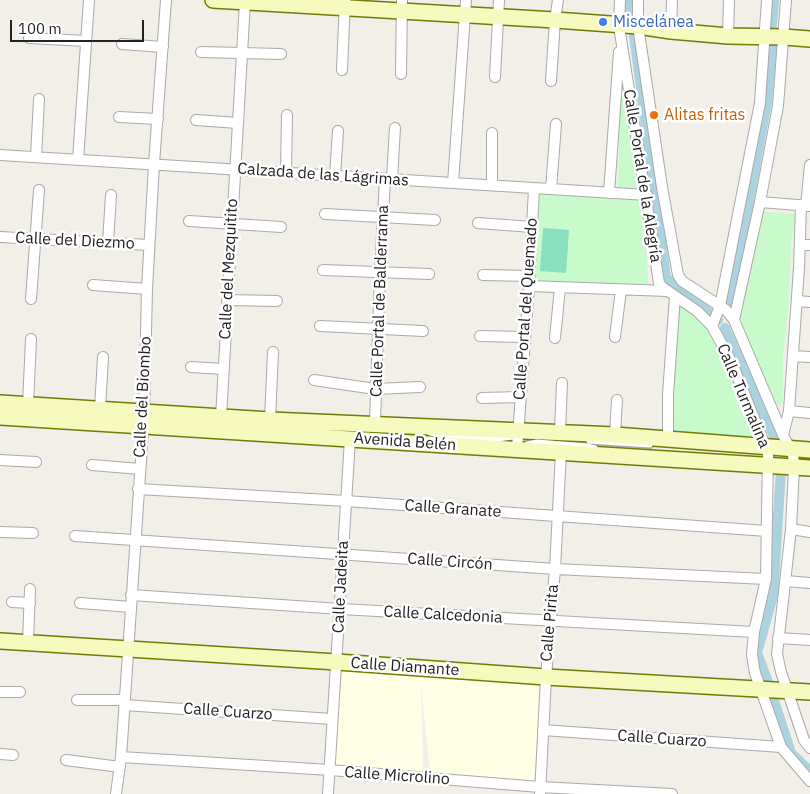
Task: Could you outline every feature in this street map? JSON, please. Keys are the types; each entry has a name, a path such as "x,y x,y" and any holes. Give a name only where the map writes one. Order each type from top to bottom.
{"main road":[{"path":"213,0 466,8 499,17 555,20 619,30 638,26 728,36 784,37 810,40"},
{"name":"Avenida Belén","path":"0,403 100,409 143,419 350,439 518,440 560,432 615,434 668,439 768,456"},
{"name":"Avenida Belén","path":"0,417 143,419 221,417 375,423 518,440 561,452 768,456 793,458 810,468"},
{"name":"Avenida Belén","path":"793,458 810,450"},
{"name":"Calle Diamante","path":"0,641 546,677 810,692"}],"street":[{"path":"78,160 89,0"},
{"name":"Calle del Biombo","path":"116,794 121,762 140,469 149,245 166,0"},
{"path":"494,77 499,0"},
{"path":"551,81 558,0"},
{"name":"Calle Portal de la Alegría","path":"620,0 619,30 658,277 662,287 697,311 712,326"},
{"name":"Calle Portal de la Alegría","path":"638,0 638,26 662,187 678,275 682,281 720,306 734,320"},
{"path":"671,31 672,0"},
{"path":"728,36 729,0"},
{"name":"Calle Turmalina","path":"767,0 760,103 720,306 712,326 732,363 768,456 766,579 754,632 752,655 755,673 774,689 810,748"},
{"name":"Calle Turmalina","path":"786,0 778,106 760,202 734,320 793,458 791,530 777,654 781,672 774,689 781,747 810,782"},
{"name":"Calle del Mezquitito","path":"221,417 245,2"},
{"path":"342,70 345,4"},
{"path":"401,6 401,74"},
{"path":"453,183 466,8"},
{"path":"609,193 619,30"},
{"path":"29,38 86,41"},
{"path":"122,44 163,47"},
{"path":"200,52 282,54"},
{"path":"36,157 39,99"},
{"path":"286,173 287,115"},
{"path":"119,117 158,119"},
{"path":"196,120 238,122"},
{"path":"550,189 556,124"},
{"name":"Calle Portal de Balderrama","path":"375,423 383,216 395,128"},
{"path":"335,176 338,131"},
{"path":"492,133 492,186"},
{"name":"Calzada de las Lágrimas","path":"0,155 646,195"},
{"path":"782,435 789,411 797,301 805,245 810,165"},
{"name":"Calle Portal del Quemado","path":"518,440 534,188"},
{"path":"31,299 39,190"},
{"path":"108,242 112,195"},
{"path":"760,202 806,206"},
{"path":"325,214 435,220"},
{"path":"189,221 281,227"},
{"path":"478,224 532,227"},
{"name":"Calle del Diezmo","path":"0,237 149,245"},
{"path":"323,270 429,274"},
{"path":"483,275 529,281 560,288 672,294 668,439"},
{"path":"92,285 147,289"},
{"path":"555,338 560,288"},
{"path":"616,336 621,290"},
{"path":"228,300 277,301"},
{"path":"797,301 810,302"},
{"path":"320,326 423,331"},
{"path":"480,336 525,337"},
{"path":"28,405 31,339"},
{"path":"270,420 273,352"},
{"path":"793,356 810,357"},
{"path":"100,409 103,357"},
{"path":"191,367 224,369"},
{"path":"314,380 375,389 420,388"},
{"path":"560,432 562,383"},
{"path":"482,398 520,397"},
{"path":"615,434 617,400"},
{"path":"789,411 810,413"},
{"name":"Calle Jadeita","path":"328,794 341,609 350,439"},
{"name":"Calle Pirita","path":"540,790 561,452"},
{"path":"0,460 36,462"},
{"path":"92,465 140,469"},
{"name":"Calle Granate","path":"138,489 346,501 767,531"},
{"path":"791,530 810,532"},
{"path":"0,532 33,533"},
{"name":"Calle Circón","path":"75,536 555,569 766,579"},
{"path":"786,581 810,583"},
{"path":"28,642 30,589"},
{"name":"Calle Calcedonia","path":"131,595 341,609 754,632"},
{"path":"12,602 30,602"},
{"path":"80,603 131,607"},
{"path":"778,638 810,640"},
{"path":"0,692 20,692"},
{"name":"Calle Cuarzo","path":"77,700 332,719"},
{"name":"Calle Cuarzo","path":"543,730 781,747"},
{"path":"0,754 13,755"},
{"name":"Calle Microlino","path":"66,760 330,770 540,790 672,794"}],"lane":[{"path":"0,408 143,419 518,440 587,446 604,450 768,456"},
{"path":"0,412 423,431 442,436 653,445"},
{"path":"720,450 768,456"},
{"path":"793,458 810,456"},
{"path":"793,458 810,463"}],"shaded area":[{"path":"342,669 541,683 534,782 430,773 421,684 423,772 333,768 335,719"}],"green space":[{"path":"621,59 642,188 618,187"},
{"path":"534,191 645,198 648,286 527,283"},
{"path":"760,211 795,214 783,358 783,401 780,407 771,397 743,327 741,317"},
{"path":"543,228 569,230 566,273 540,271"},
{"path":"677,303 712,328 758,440 672,433"}],"waterway":[{"path":"630,0 630,23"},
{"path":"772,25 774,0"},
{"path":"634,35 666,278 718,320"},
{"path":"729,310 767,102 772,45"},
{"path":"725,328 778,445"},
{"path":"781,470 773,596 757,653 791,753 810,771"}],"place":[{"name":"Miscelánea","path":"603,22"},
{"name":"Alitas fritas","path":"654,115"}]}
